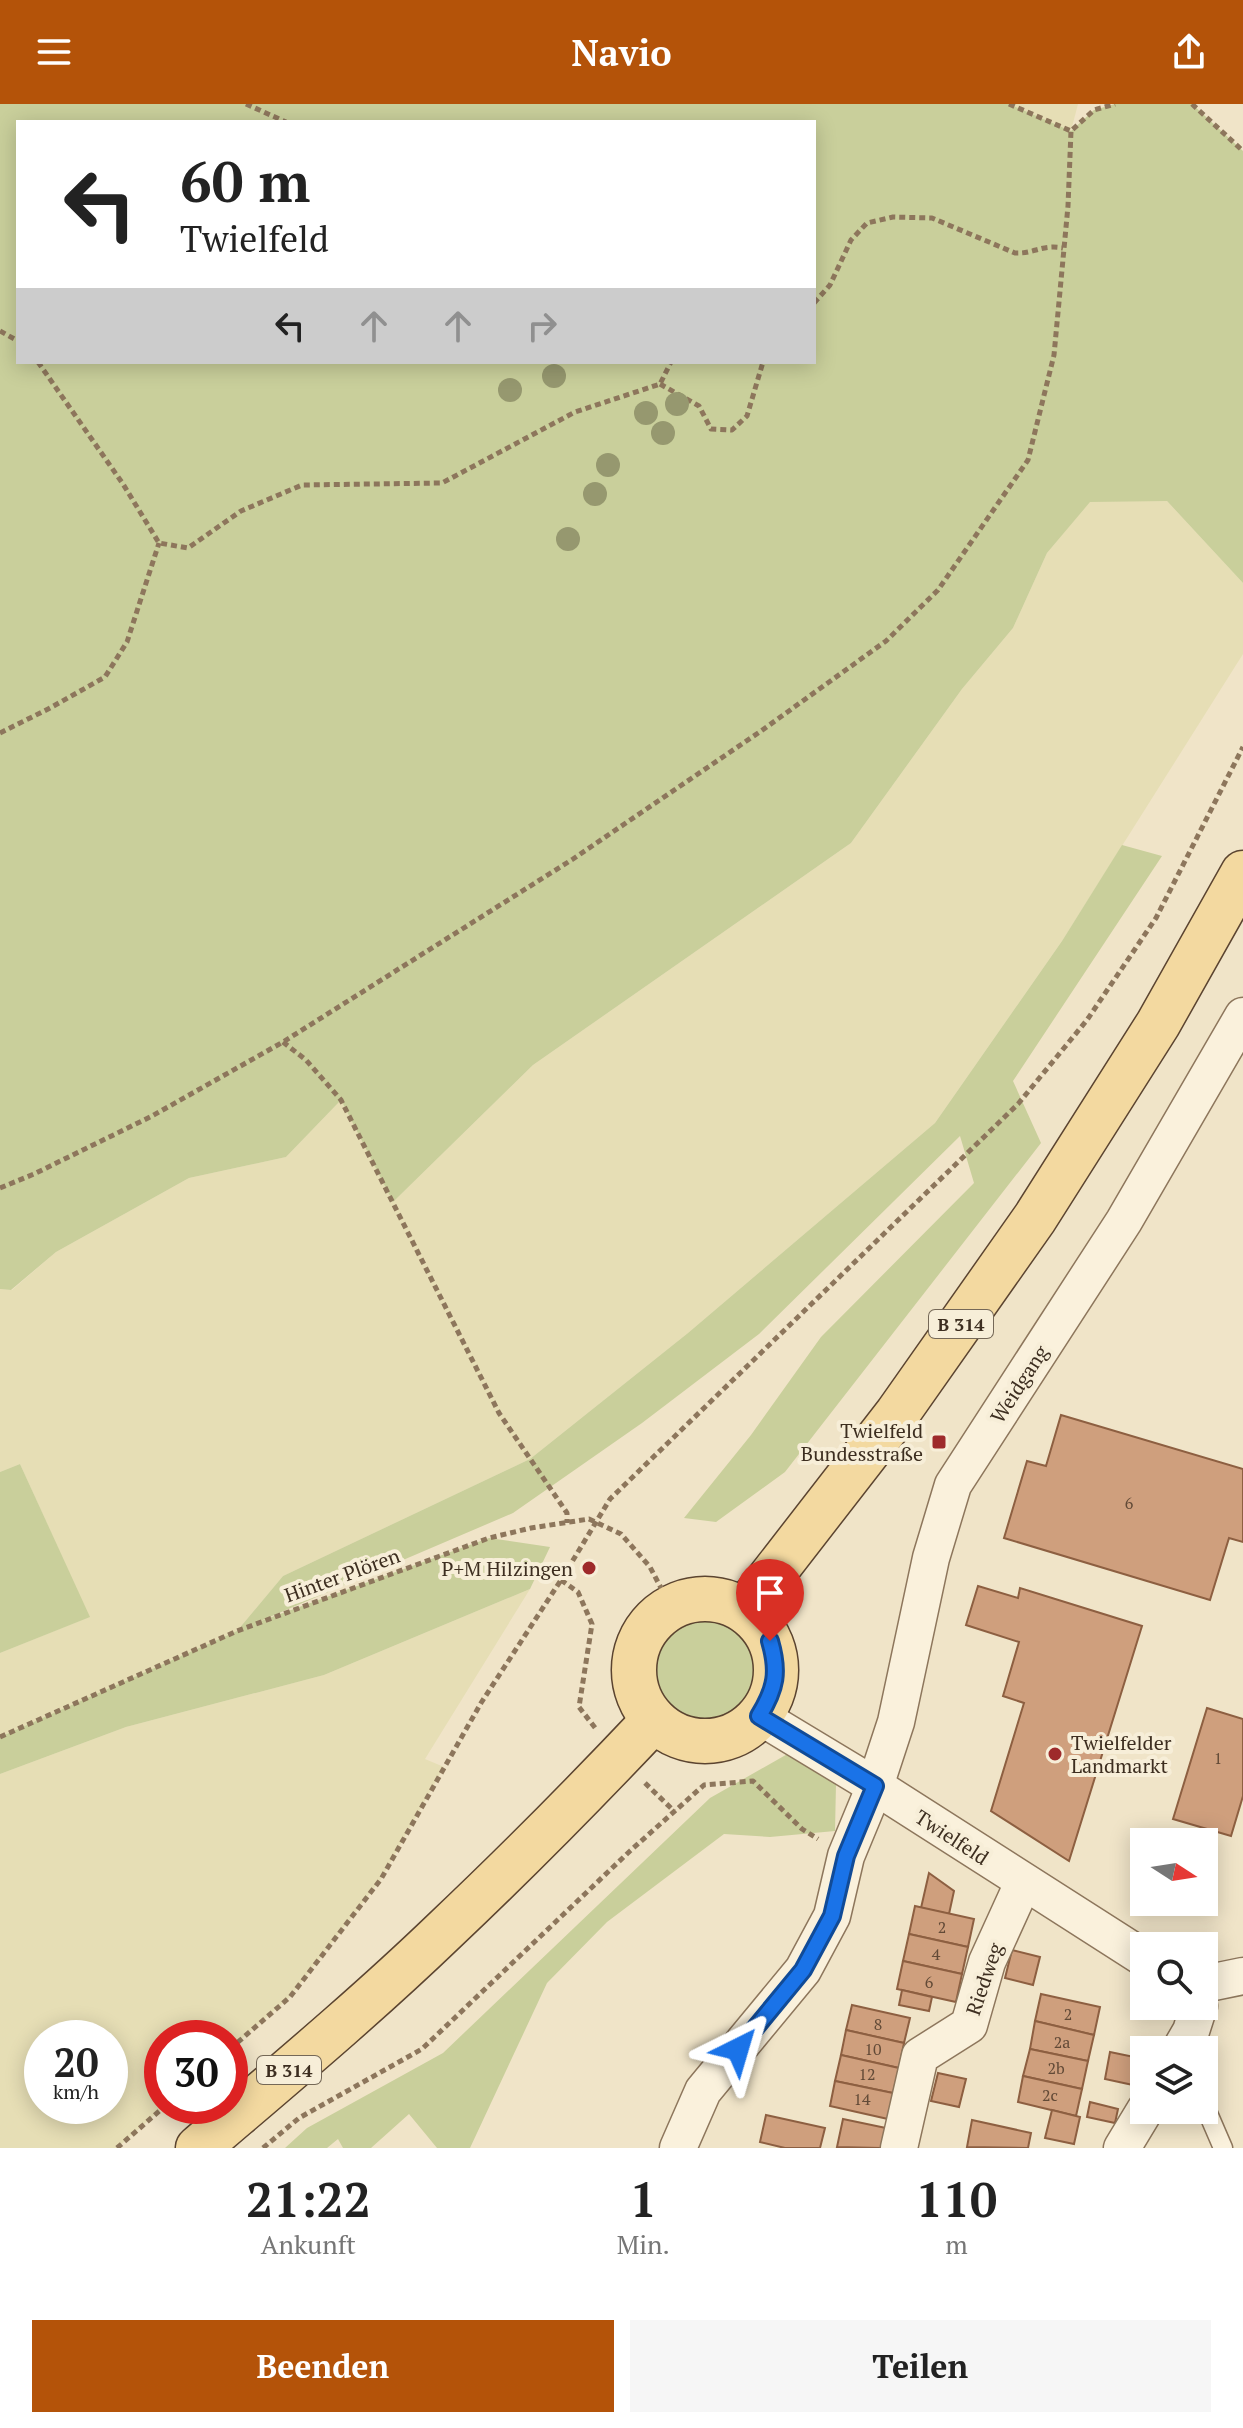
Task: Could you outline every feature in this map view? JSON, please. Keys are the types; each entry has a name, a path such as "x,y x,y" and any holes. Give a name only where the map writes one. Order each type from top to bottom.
{"main road":[{"name":"B 314","path":"745,1610 897,1414 1035,1218 1158,1024 1243,873"},
{"path":"708,1598 745,1610 770,1641 775,1660 775,1680 770,1699 759,1716 745,1729 727,1738 707,1741 688,1739 669,1732 654,1720 641,1702 634,1681 634,1659 641,1638 653,1620 671,1607 689,1600 708,1598"},
{"name":"B 314","path":"198,2148 443,1932 654,1720"}],"street":[{"name":"Weidgang","path":"678,2148 703,2091 803,1970 832,1916 846,1856 875,1786 896,1722 931,1558 953,1485 1124,1221 1243,1016"},
{"name":"Twielfeld","path":"759,1716 875,1786 1130,1949"},
{"name":"Riedweg","path":"899,2148 920,2056 969,2025 987,1962 1023,1883"},
{"path":"1218,1982 1243,1976"},
{"path":"1122,2148 1137,2124"}],"lane":[{"path":"1213,2124 1223,2148"}],"path":[{"path":"246,104 282,120"},
{"path":"1009,104 1071,131"},
{"path":"0,1188 152,1116 283,1042 573,859 761,731 886,641 938,590 1028,460 1054,355 1071,131 1093,107 1115,104"},
{"path":"1192,104 1243,151"},
{"path":"816,301 830,285 851,240 867,223 893,217 932,218 1015,253 1023,254 1046,245 1064,248"},
{"path":"39,364 123,484 159,543 188,548 241,511 302,485 442,483 575,412 660,384 670,364"},
{"path":"660,384 699,406 711,429 732,430 747,416 762,364"},
{"path":"0,733 105,677 127,642 159,543"},
{"path":"248,2033 290,1997 381,1879 481,1703 610,1499 1018,1104 1087,1020 1156,918 1243,747"},
{"path":"283,1042 306,1060 341,1100 499,1413 567,1513 567,1523"},
{"name":"Hinter Plören","path":"0,1737 252,1625 489,1538 589,1519 596,1522"},
{"path":"596,1522 621,1534 650,1567 671,1607"},
{"path":"561,1580 578,1592 592,1624 579,1707 619,1757 674,1811"},
{"path":"263,2148 299,2118 422,2049 704,1785 753,1781 802,1829 846,1856"},
{"path":"117,2148 144,2124"}],"shaded area":[{"path":"1009,104 1078,104 1071,131"},
{"path":"1090,501 1167,501 1243,583 1243,654 1062,941 935,1123 688,1333 530,1459 283,1576 237,1631 0,1737 0,1653 89,1617 20,1464 0,1472 0,1289 12,1290 56,1252 189,1178 286,1157 341,1100 393,1202 533,1065 851,843 962,689 1013,628 1047,553"},
{"path":"530,1589 425,1759 444,1767 381,1879 290,1997 248,2033 248,2020 144,2020 144,2124 117,2148 0,2148 0,1774 126,1727 324,1675"}],"green space":[{"path":"0,104 1009,104 1071,131 1094,110 1115,104 1192,104 1243,151 1243,583 1167,501 1090,502 1047,553 1013,628 962,689 851,843 533,1065 393,1202 341,1100 286,1157 189,1178 56,1252 11,1290 0,1289"},
{"path":"1122,845 1162,856 1013,1081 1041,1143 785,1472 716,1522 684,1518 751,1435 821,1337 974,1183 960,1136 759,1334 642,1423 513,1513 258,1622 489,1538 550,1547 530,1589 324,1675 126,1727 0,1774 0,1737 237,1631 283,1576 530,1459 688,1333 935,1123 1062,941"},
{"path":"20,1464 90,1617 0,1653 0,1472"},
{"path":"704,1613 724,1617 742,1628 753,1646 757,1666 753,1686 742,1704 724,1715 704,1719 684,1715 666,1704 655,1686 651,1666 655,1646 666,1628 684,1617"},
{"path":"791,1752 836,1784 835,1831 770,1837 724,1834 607,1922 547,1983 470,2148 437,2148 409,2114 371,2148 343,2148 338,2139 327,2148 285,2148 307,2128 443,2053 710,1798"}],"building":[{"path":"1061,1415 1243,1469 1243,1542 1229,1538 1210,1600 1004,1538 1027,1461 1046,1466"},
{"name":"Twielfelder Landmarkt","path":"978,1586 1018,1598 1020,1588 1142,1626 1069,1861 991,1811 1024,1703 1003,1696 1019,1642 966,1625"},
{"path":"1207,1708 1243,1719 1243,1796 1231,1836 1218,1832 1218,1828 1204,1828 1173,1819"},
{"path":"929,1873 954,1891 949,1914 921,1908"},
{"path":"915,1906 974,1919 968,1947 909,1934"},
{"path":"909,1934 968,1947 962,1974 903,1961"},
{"path":"1012,1950 1040,1957 1033,1985 1005,1978"},
{"path":"903,1961 962,1974 956,2002 897,1989"},
{"path":"902,1990 932,1997 929,2011 899,2005"},
{"path":"1041,1994 1100,2007 1094,2035 1035,2021"},
{"path":"852,2005 910,2018 904,2043 846,2030"},
{"path":"1035,2021 1094,2035 1088,2061 1030,2049"},
{"path":"846,2030 904,2043 899,2068 841,2055"},
{"path":"1030,2049 1088,2061 1082,2089 1023,2076"},
{"path":"1110,2052 1130,2056 1130,2084 1105,2079"},
{"path":"841,2055 899,2068 893,2093 835,2081"},
{"path":"938,2073 966,2079 959,2107 931,2101"},
{"path":"1023,2076 1082,2089 1076,2116 1018,2102"},
{"path":"835,2081 893,2093 888,2119 830,2106"},
{"path":"1090,2102 1118,2109 1115,2123 1087,2117"},
{"path":"1052,2110 1080,2117 1074,2144 1045,2138"},
{"path":"766,2115 825,2128 820,2148 785,2148 760,2142"},
{"path":"843,2119 886,2128 881,2148 837,2147"},
{"path":"972,2120 1031,2133 1028,2148 967,2147"}],"place":[{"name":"Twielfeld Bundesstraße","path":"939,1442"},
{"name":"P+M Hilzingen","path":"589,1568"},
{"name":"Twielfelder Landmarkt","path":"1055,1754"}],"route":[{"path":"738,2049 803,1970 832,1916 846,1856 875,1786 759,1716 770,1699 775,1680 775,1660 770,1641"}]}
